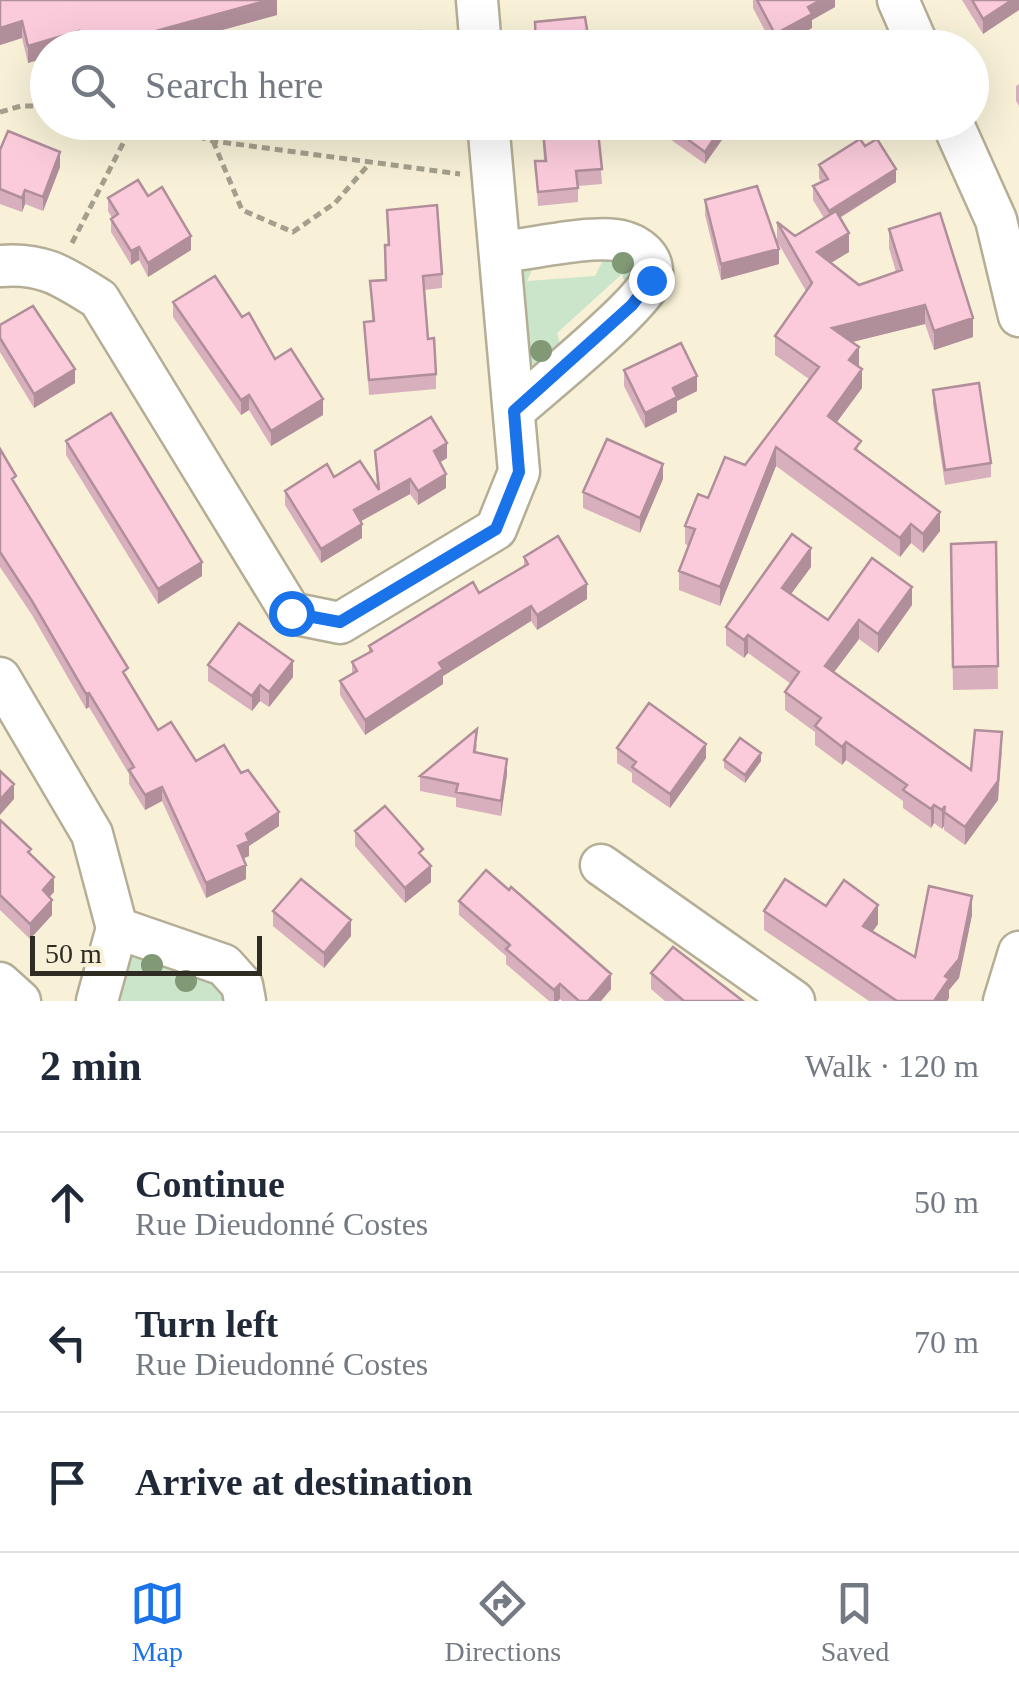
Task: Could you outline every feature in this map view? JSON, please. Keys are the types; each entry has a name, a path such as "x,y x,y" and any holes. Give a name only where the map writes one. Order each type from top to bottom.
{"street":[{"path":"477,0 480,30"},
{"path":"898,0 911,30"},
{"path":"0,266 22,264 57,272 98,300 291,613 340,622 496,529 519,472 489,140"},
{"path":"960,140 996,220 1019,316"},
{"path":"500,252 613,239 635,246 652,265 651,280 632,305 514,411"},
{"path":"0,678 92,834 117,928 97,1001"},
{"path":"601,864 794,1001"},
{"path":"117,928 224,965 242,985 245,1001"},
{"path":"1004,1001 1019,952"},
{"path":"0,982 20,1001"}],"path":[{"path":"0,112 30,106"},
{"path":"57,272 125,140"},
{"path":"210,140 492,178"},
{"path":"213,141 242,210 293,232 335,203 370,163"}],"green space":[{"path":"606,254 637,264 629,294 622,274 557,333 563,354 541,367 528,363 514,267 537,259 527,281 595,276"},
{"path":"132,952 219,977 232,1001 116,1001 127,956"}],"building":[{"path":"0,0 269,0 160,30 30,30 28,46 22,21 0,28"},
{"path":"757,0 821,0 808,7 812,14 782,30 773,30"},
{"path":"972,0 1012,0 983,19"},
{"path":"585,17 587,30 535,30 535,22"},
{"path":"8,131 60,152 43,197 25,190 22,198 0,189 0,150"},
{"path":"544,140 599,140 602,169 576,171 578,188 538,192 535,161 546,161"},
{"path":"689,140 713,140 705,152"},
{"path":"858,140 865,146 878,140 896,169 829,211 813,186 828,179 819,165"},
{"path":"138,180 148,196 162,187 191,236 148,263 139,247 131,251 111,219 118,214 108,198"},
{"path":"757,186 779,249 721,264 705,200"},
{"path":"437,205 442,274 423,276 428,339 434,338 436,374 369,380 364,322 374,321 370,281 386,280 387,210"},
{"path":"836,211 849,233 817,252 859,285 902,270 889,229 940,213 973,318 934,331 925,305 832,328 859,347 849,360 862,369 828,416 861,441 855,449 940,512 923,534 911,524 900,538 776,447 720,587 679,571 695,529 685,526 698,494 708,498 725,457 745,465 819,367 775,336 812,283 777,222 795,236"},
{"path":"215,276 242,317 249,313 275,359 291,349 323,399 271,431 249,395 241,400 173,302"},
{"path":"33,306 75,369 34,394 0,338 0,325"},
{"path":"681,343 697,376 673,388 677,397 645,413 624,370"},
{"path":"979,383 991,463 945,470 933,390"},
{"path":"111,413 202,562 158,589 66,441"},
{"path":"431,417 447,443 434,451 446,474 418,491 410,479 354,510 362,524 321,549 285,491 327,464 334,477 360,461 379,490 375,451"},
{"path":"607,439 663,464 640,518 583,492"},
{"path":"0,449 16,476 12,479 128,668 123,672 158,730 171,722 196,761 224,745 241,773 248,770 279,812 246,834 249,841 238,846 246,865 206,883 162,787 145,795 129,770 134,767 0,552"},
{"path":"792,534 811,548 782,588 828,620 872,558 912,587 878,634 859,620 825,666 971,770 975,730 1002,732 998,781 965,827 944,812 945,806 942,810 934,805 931,809 903,790 907,785 846,742 842,747 815,726 821,718 785,692 799,672 748,635 744,640 726,627"},
{"path":"558,536 587,584 537,615 531,606 439,663 443,669 365,720 340,681 357,671 352,662 372,651 369,646 473,582 479,593 528,564 524,557"},
{"path":"996,542 998,666 953,667 951,544"},
{"path":"239,623 293,661 269,692 260,685 252,696 208,665"},
{"path":"649,703 706,744 670,794 632,767 636,762 617,748"},
{"path":"477,729 474,752 507,759 501,801 456,792 458,784 420,776"},
{"path":"740,738 761,753 745,775 724,760"},
{"path":"0,771 14,784 0,800"},
{"path":"385,806 423,849 419,853 431,866 405,888 355,831"},
{"path":"0,820 54,877 43,890 52,900 30,924 0,895"},
{"path":"486,870 611,974 588,1001 579,1001 560,984 554,990 459,901"},
{"path":"301,879 351,920 324,953 273,911"},
{"path":"785,879 826,906 844,880 878,905 863,926 915,957 929,886 972,896 959,959 945,976 949,979 934,1001 897,1001 764,911"},
{"path":"673,947 743,1001 684,1001 651,973"}],"route":[{"path":"291,613 340,622 496,529 519,472 514,411 632,305 651,280"}]}
